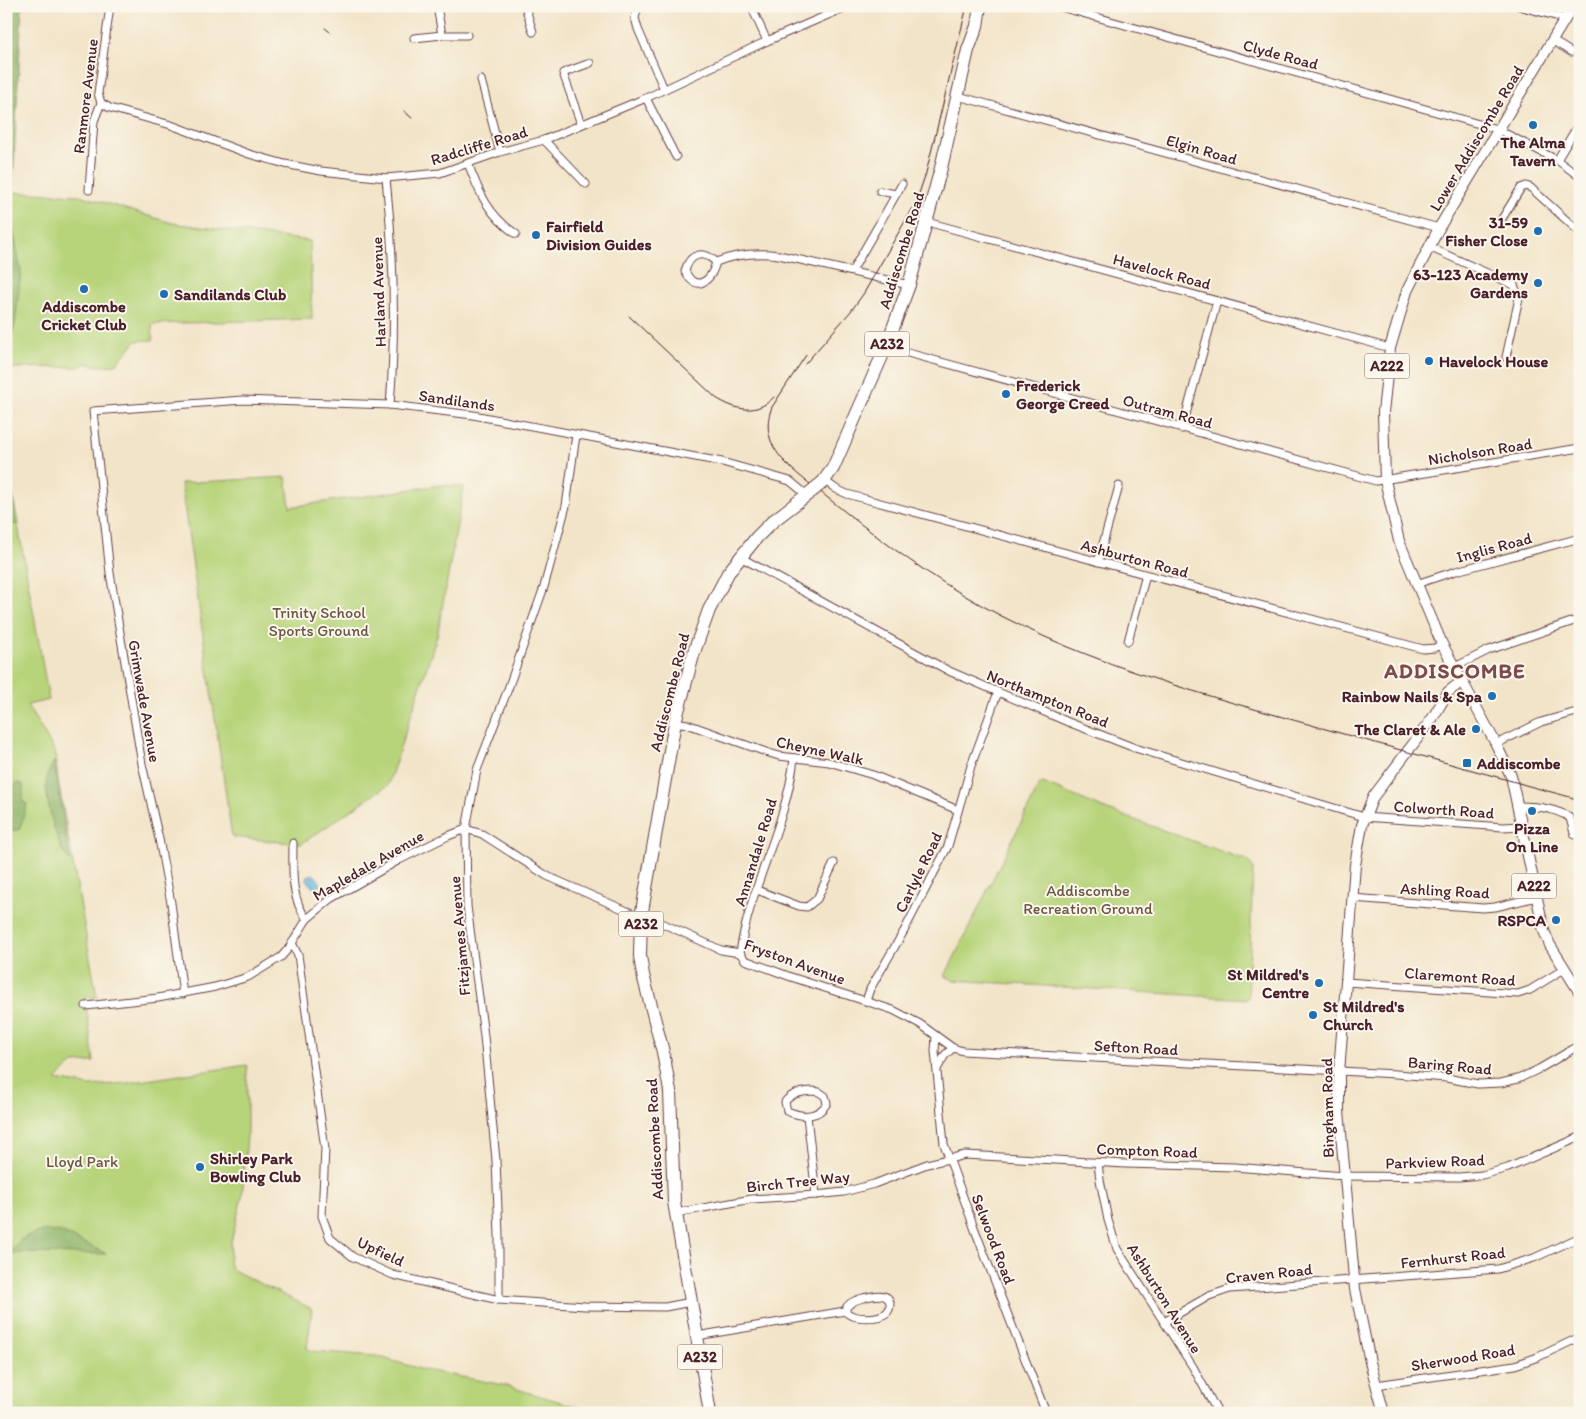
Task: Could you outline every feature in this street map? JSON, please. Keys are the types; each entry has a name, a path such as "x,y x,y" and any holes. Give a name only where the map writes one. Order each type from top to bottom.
{"highway":[{"name":"Addiscombe Road","path":"970,43 971,6"},
{"name":"Addiscombe Road","path":"710,1413 673,1192 670,1091 664,1057 643,975 640,946 642,916 675,722 694,652 709,610 720,587 740,558 764,530 824,481 833,468 886,347 908,285 927,222 970,43 977,26 980,6"}],"main road":[{"name":"Lower Addiscombe Road","path":"1573,6 1497,129 1439,228 1407,291 1390,348 1383,412 1385,480 1399,541 1453,668 1496,744 1510,776 1546,936 1564,969 1576,981 1580,993"},
{"name":"Bingham Road","path":"1384,1413 1370,1362 1353,1280 1339,1111 1339,1072 1352,898 1357,851 1364,816 1373,797 1432,719 1448,692 1461,682"}],"street":[{"name":"Ranmore Avenue","path":"89,190 94,121 101,102 98,93 110,6"},
{"path":"437,6 442,35"},
{"path":"526,6 533,32"},
{"path":"638,6 634,18 664,89"},
{"path":"751,6 767,41"},
{"name":"Radcliffe Road","path":"101,102 110,108 171,125 249,154 285,164 321,171 386,178 440,173 500,152 544,140 646,98 767,41 848,6"},
{"name":"Clyde Road","path":"1057,6 1497,129 1557,160 1580,176"},
{"path":"1519,6 1566,19"},
{"path":"414,38 467,35"},
{"path":"1552,41 1571,52"},
{"path":"581,124 563,73 590,63"},
{"path":"481,80 500,152"},
{"name":"Elgin Road","path":"958,96 1439,228"},
{"path":"646,98 676,157"},
{"path":"1557,160 1580,122"},
{"path":"544,140 586,184"},
{"path":"468,163 480,193 502,224 516,234"},
{"name":"Harland Avenue","path":"386,178 393,285 394,352 390,405"},
{"path":"852,271 902,184"},
{"path":"1498,225 1521,188 1526,186 1531,188 1575,228 1580,225"},
{"path":"880,191 896,194"},
{"name":"Havelock Road","path":"927,222 1390,348"},
{"path":"1429,247 1514,285 1519,298 1506,357"},
{"path":"716,262 746,253 779,255 908,285"},
{"path":"701,255 709,256 716,262 712,275 705,281 698,282 692,280 685,270 687,263 692,258 701,255"},
{"path":"1182,429 1217,301"},
{"name":"Outram Road","path":"886,347 1376,481 1385,480"},
{"name":"Sandilands","path":"93,411 243,400 390,405 473,415 722,462 781,478 809,493"},
{"name":"Grimwade Avenue","path":"93,411 110,574 130,699 171,903 183,994"},
{"name":"Fitzjames Avenue","path":"499,1300 496,1160 484,1036 467,906 466,829 478,770 544,587 566,506 576,435"},
{"name":"Nicholson Road","path":"1385,480 1580,448"},
{"name":"Ashburton Road","path":"824,481 846,494 1423,649 1435,648 1442,644"},
{"path":"1098,562 1119,486"},
{"name":"Inglis Road","path":"1416,584 1456,571 1580,538"},
{"name":"Northampton Road","path":"740,558 934,664 1068,722 1142,750 1364,816"},
{"path":"1128,641 1146,575"},
{"path":"1453,668 1489,650 1580,620"},
{"name":"Carlyle Road","path":"866,1001 870,989 907,926 945,854 954,829 971,766 998,692"},
{"path":"1496,744 1541,722 1580,710"},
{"name":"Cheyne Walk","path":"675,722 687,724 760,751 794,758 829,762 873,775 958,810"},
{"name":"Annandale Road","path":"740,953 757,890 780,820 794,758"},
{"path":"1518,806 1534,806 1564,814 1570,820 1577,835"},
{"name":"Colworth Road","path":"1364,816 1503,827 1522,826"},
{"path":"466,829 482,834 547,876 642,916"},
{"name":"Mapledale Avenue","path":"86,1006 183,994 248,977 280,957 308,919 336,896 399,860 466,829"},
{"path":"293,843 295,889 301,911 308,919"},
{"path":"757,890 798,906 807,906 817,898 834,863"},
{"name":"Ashling Road","path":"1352,898 1483,908 1537,898"},
{"name":"Fryston Avenue","path":"642,916 721,950 740,953 745,960 901,1013 936,1036"},
{"name":"Upfield","path":"292,943 298,955 325,1149 322,1216 330,1238 353,1257 393,1275 499,1300 585,1306 639,1307 666,1307 691,1302"},
{"name":"Claremont Road","path":"1346,982 1518,994 1530,990 1564,969"},
{"name":"Sefton Road","path":"936,1036 953,1048 972,1052 1339,1072"},
{"name":"Selwood Road","path":"936,1036 935,1051 942,1132 949,1158 1046,1413"},
{"name":"Baring Road","path":"1339,1072 1446,1078 1478,1084 1494,1084 1526,1075 1580,1045"},
{"path":"937,1069 953,1048"},
{"path":"812,1091 821,1093 827,1098 825,1106 817,1113 806,1116 787,1111 784,1105 786,1100 797,1093 812,1091"},
{"path":"806,1116 816,1195"},
{"name":"Parkview Road","path":"1344,1176 1459,1177 1482,1175 1519,1164 1580,1137"},
{"name":"Compton Road","path":"949,1158 974,1155 1098,1163 1234,1167 1344,1176"},
{"name":"Birch Tree Way","path":"676,1213 752,1199 838,1193 866,1186 949,1158"},
{"name":"Ashburton Avenue","path":"1098,1163 1108,1220 1117,1249 1201,1380 1218,1413"},
{"name":"Fernhurst Road","path":"1353,1280 1498,1270 1534,1258 1580,1237"},
{"name":"Craven Road","path":"1164,1322 1209,1296 1230,1289 1353,1280"},
{"path":"697,1336 845,1311 851,1303 872,1296 883,1296 890,1302 890,1308 887,1312 876,1316 858,1318 849,1315 845,1311"},
{"name":"Sherwood Road","path":"1376,1385 1515,1365 1580,1337"}],"green space":[{"name":"Sandilands Club","path":"6,6 9,192 79,195 172,223 310,241 312,319 152,324 153,340 136,341 115,365 98,366 85,363 80,367 6,368"},
{"path":"6,6 22,6 11,220 21,271 15,325 8,344 9,405 7,464 18,524 6,524"},
{"name":"Lloyd Park","path":"6,458 49,700 27,705 55,752 58,780 97,997 85,997 94,1062 73,1063 56,1080 90,1086 127,1083 247,1065 247,1136 242,1197 231,1242 229,1264 233,1270 312,1309 307,1348 311,1351 376,1356 420,1369 503,1385 598,1413 6,1413"},
{"name":"Trinity School Sports Ground","path":"286,477 290,507 441,485 464,487 437,636 388,785 301,844 232,837 181,483"},
{"path":"54,761 70,861 61,847 53,825 46,791 46,780"},
{"path":"17,783 23,784 23,802 27,804 20,829 6,832 6,788 12,789"},
{"name":"Addiscombe Recreation Ground","path":"1043,783 1110,811 1248,861 1253,867 1248,999 953,980 945,976 1040,784"},
{"path":"46,1231 61,1232 107,1254 8,1253 25,1238"}],"water":[{"path":"313,874 320,883 319,887 314,889 307,881 307,876"}],"tunnel":[{"path":"1571,52 1580,57"}],"tram line":[{"path":"805,364 851,311 864,293 916,202 926,173 967,6"},
{"path":"325,28 330,32"},
{"path":"404,111 412,118"},
{"path":"629,316 716,398 731,406 753,409 760,407 774,397"},
{"path":"806,355 772,407 768,422 770,436 775,448 793,470 860,524 910,561 962,594 1043,636 1128,670 1260,711 1580,800"}],"place":[{"name":"The Alma Tavern","path":"1533,125"},
{"name":"31-59 Fisher Close","path":"1538,231"},
{"name":"Fairfield Division Guides","path":"536,235"},
{"name":"63-123 Academy Gardens","path":"1538,283"},
{"name":"Addiscombe Cricket Club","path":"84,289"},
{"name":"Sandilands Club","path":"164,294"},
{"name":"Havelock House","path":"1429,361"},
{"name":"Frederick George Creed","path":"1006,394"},
{"name":"Rainbow Nails & Spa","path":"1492,696"},
{"name":"The Claret & Ale","path":"1476,729"},
{"name":"Addiscombe","path":"1467,763"},
{"name":"Pizza On Line","path":"1532,811"},
{"name":"RSPCA","path":"1556,920"},
{"name":"St Mildred's Centre","path":"1319,983"},
{"name":"St Mildred's Church","path":"1313,1015"},
{"name":"Shirley Park Bowling Club","path":"200,1167"}],"district":[{"name":"ADDISCOMBE","path":"1455,671"}]}
